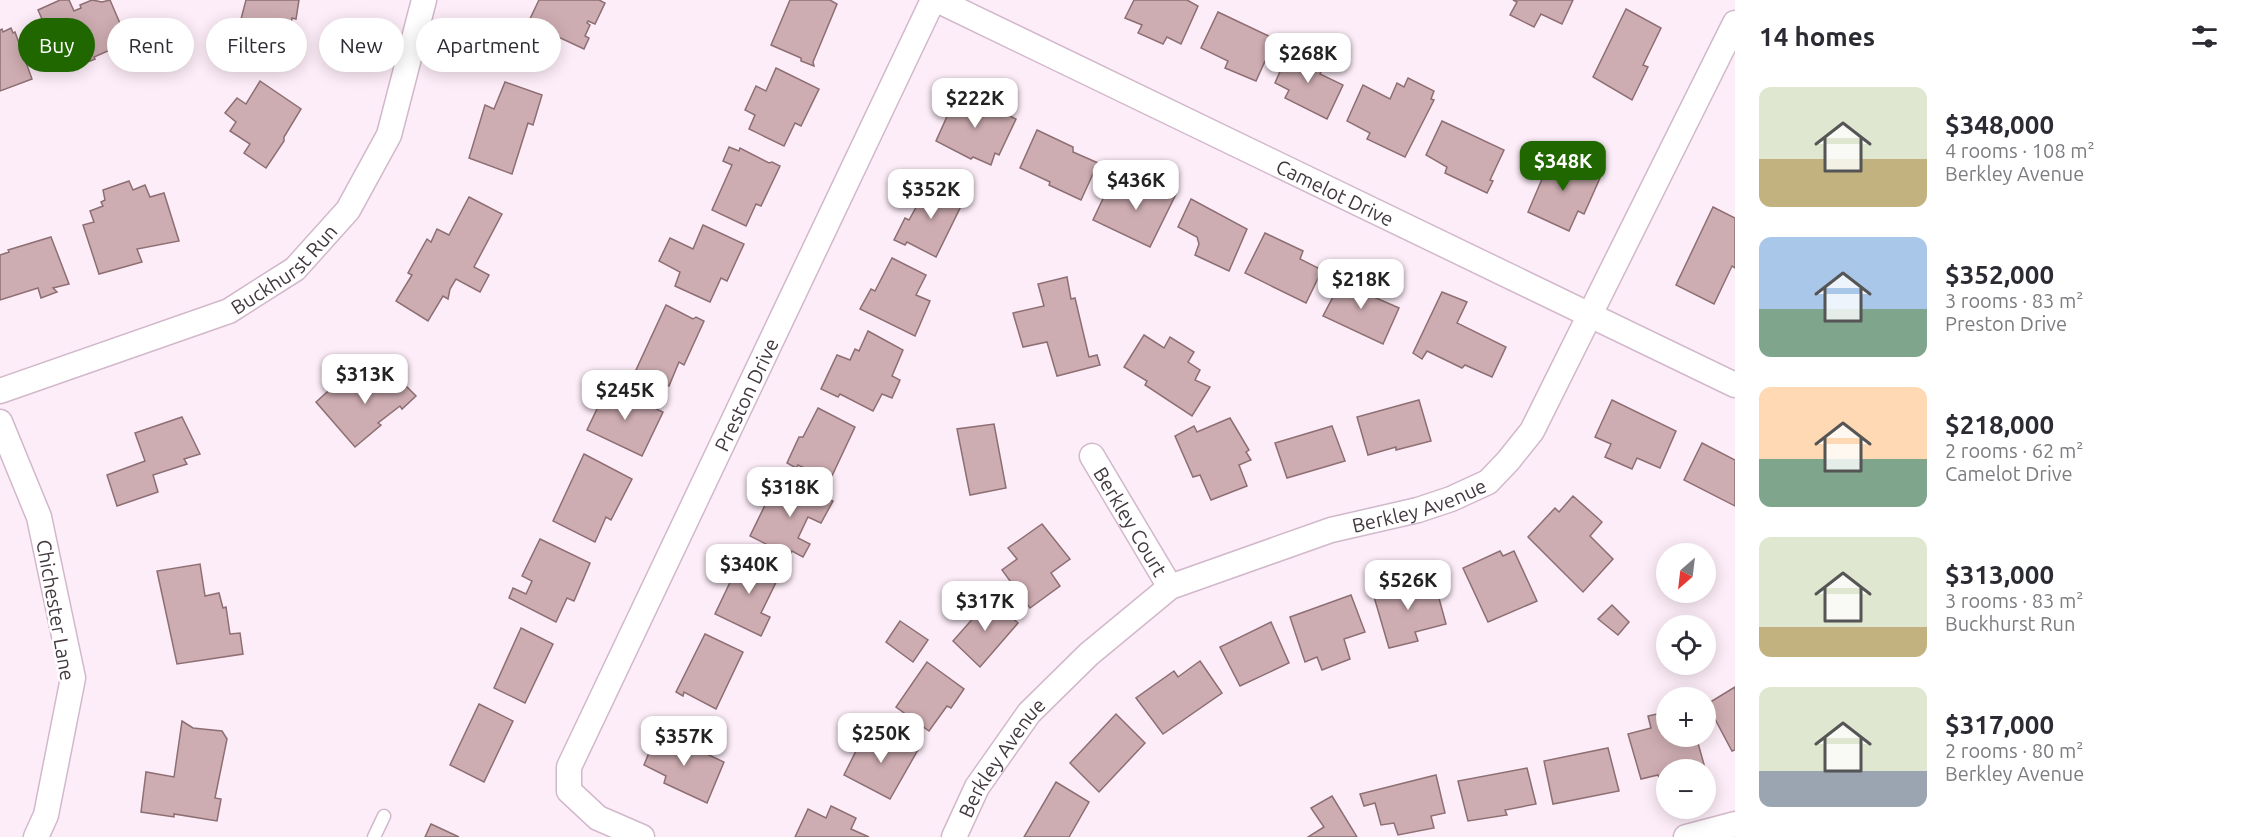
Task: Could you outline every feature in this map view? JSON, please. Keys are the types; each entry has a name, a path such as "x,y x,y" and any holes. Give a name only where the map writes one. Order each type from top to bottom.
{"street":[{"name":"Buckhurst Run","path":"0,391 229,311 295,270 348,210 389,135 424,0"},
{"name":"Preston Drive","path":"642,837 598,818 569,791 568,767 933,0"},
{"name":"Camelot Drive","path":"937,0 1735,385"},
{"name":"Berkley Avenue","path":"954,837 977,787 1029,713 1089,654 1170,587 1332,530 1440,503 1488,482 1532,431 1735,24"},
{"name":"Chichester Lane","path":"0,422 39,517 73,678 46,815 36,837"},
{"name":"Berkley Court","path":"1092,456 1170,587"},
{"path":"1686,837 1735,824"}],"lane":[{"path":"374,837 384,816"}],"building":[{"path":"60,0 69,0 74,11 81,8 80,5 92,0 102,2 110,0 118,18 107,18 107,51 95,57 95,18 42,18 38,10"},
{"path":"246,0 299,0 296,18 241,18"},
{"path":"539,0 599,0 605,3 595,24 588,21 587,23 590,25 585,36 589,38 584,49 561,38 561,18 530,18"},
{"path":"790,0 830,0 837,4 813,62 814,66 771,45"},
{"path":"1134,0 1187,0 1198,6 1181,44 1167,37 1163,44 1138,33 1142,25 1125,18"},
{"path":"1513,0 1573,0 1562,24 1541,14 1534,27 1510,15 1517,2"},
{"path":"1626,9 1661,28 1643,65 1648,67 1632,100 1593,77"},
{"path":"1218,12 1275,39 1256,81 1225,68 1228,61 1201,48"},
{"path":"11,28 13,33 15,32 18,40 18,72 29,72 32,79 0,91 0,30 2,29 3,32"},
{"path":"1290,49 1324,65 1320,74 1343,85 1327,119 1285,98 1289,90 1275,83"},
{"path":"776,68 819,89 801,126 795,123 784,146 749,129 755,115 745,110 756,86 766,91"},
{"path":"1408,78 1434,91 1431,99 1434,100 1405,157 1367,139 1370,133 1347,121 1363,85 1390,99 1397,83 1404,87"},
{"path":"260,81 301,109 266,168 244,153 250,144 230,131 236,122 225,113 237,98 246,104"},
{"path":"505,82 542,95 533,125 528,123 512,174 469,158 485,105 494,109"},
{"path":"959,90 1016,119 999,155 995,153 991,165 973,157 971,159 936,141"},
{"path":"1442,121 1504,150 1490,180 1493,181 1487,193 1445,173 1447,167 1426,155"},
{"path":"1037,130 1073,147 1073,152 1098,163 1081,200 1020,168"},
{"path":"729,147 739,151 740,148 780,166 761,206 756,204 746,226 712,210 732,165 723,161"},
{"path":"1553,154 1600,178 1584,214 1578,211 1569,231 1528,212 1545,172 1539,168 1545,155 1551,157"},
{"path":"1142,177 1176,194 1150,247 1093,220 1109,186 1133,197"},
{"path":"129,181 133,190 145,185 150,197 164,193 179,241 137,249 142,262 99,274 83,225 94,222 90,211 103,206 101,202 105,200 103,190"},
{"path":"930,182 964,200 936,257 907,242 905,245 894,240 905,218 909,220"},
{"path":"469,197 502,214 474,267 489,275 480,292 456,279 450,289 448,299 443,296 428,321 396,301 412,275 408,273 427,239 431,242 437,229 449,235"},
{"path":"1191,199 1247,229 1229,271 1195,255 1199,244 1197,237 1178,227"},
{"path":"1713,207 1735,218 1735,268 1732,266 1714,304 1676,285"},
{"path":"703,225 744,244 727,281 721,278 710,302 675,286 680,272 659,261 670,238 693,249"},
{"path":"1265,233 1303,251 1300,259 1322,270 1306,303 1245,273"},
{"path":"51,237 69,284 53,288 57,292 41,298 38,288 0,300 0,255 9,252 8,250"},
{"path":"892,258 926,275 916,295 930,301 915,336 860,309 871,289 875,291"},
{"path":"1345,274 1365,284 1363,288 1378,295 1376,298 1399,308 1383,344 1323,316"},
{"path":"1067,277 1071,299 1075,298 1089,357 1097,355 1100,365 1057,376 1047,342 1023,347 1013,313 1044,306 1038,284"},
{"path":"1442,292 1467,302 1457,323 1506,347 1492,377 1465,365 1462,368 1427,351 1422,359 1413,353"},
{"path":"666,305 693,319 696,317 704,321 684,365 679,362 669,386 636,370"},
{"path":"868,331 903,350 892,376 900,380 892,398 882,394 873,411 840,394 838,397 821,389 837,355 850,360 855,349 859,351"},
{"path":"1144,335 1164,348 1170,337 1194,352 1188,362 1200,370 1195,380 1210,387 1192,416 1145,385 1147,381 1124,367"},
{"path":"389,369 416,396 402,409 400,406 378,423 381,425 355,447 316,402 336,384 344,391 356,380 362,386 373,375 378,380"},
{"path":"608,386 663,412 642,456 587,430"},
{"path":"1419,400 1431,441 1368,455 1357,417"},
{"path":"1612,400 1676,431 1660,468 1637,458 1632,469 1605,457 1611,444 1595,437"},
{"path":"818,408 855,427 830,480 798,465 796,468 787,463 799,437 803,437"},
{"path":"182,417 200,454 184,459 187,464 153,475 158,492 117,506 107,475 145,461 135,433"},
{"path":"1230,418 1249,450 1246,452 1251,460 1239,465 1247,486 1211,500 1200,475 1193,477 1175,436 1194,426 1197,432"},
{"path":"994,424 1006,488 970,495 957,429"},
{"path":"1332,426 1345,461 1287,478 1275,443"},
{"path":"1702,443 1735,460 1735,506 1684,480"},
{"path":"584,454 632,479 611,520 606,517 595,542 553,521"},
{"path":"783,478 833,501 821,523 808,517 798,538 810,544 803,557 792,551 790,556 750,536 767,501 771,503"},
{"path":"1573,496 1602,522 1590,536 1613,559 1583,592 1528,537 1555,508 1559,512"},
{"path":"1042,524 1070,559 1051,573 1060,586 1030,608 1002,570 1017,559 1008,548"},
{"path":"540,539 590,563 574,601 567,598 556,622 509,598 513,588 526,594 532,581 522,576"},
{"path":"1500,551 1503,556 1514,551 1537,601 1488,622 1463,568"},
{"path":"744,553 781,572 761,613 770,617 761,636 715,614"},
{"path":"200,564 205,596 219,593 223,608 226,607 230,634 240,633 243,654 177,664 157,571"},
{"path":"1411,580 1412,586 1434,580 1446,624 1415,632 1418,641 1389,648 1372,590"},
{"path":"1351,595 1365,632 1344,639 1350,659 1322,670 1317,657 1305,662 1290,617"},
{"path":"991,598 1018,623 980,667 953,641"},
{"path":"1612,605 1629,622 1618,635 1598,619"},
{"path":"900,621 928,640 913,662 886,642"},
{"path":"1271,622 1289,663 1240,686 1220,647"},
{"path":"521,628 553,644 525,703 494,688"},
{"path":"705,634 743,652 716,709 684,692 683,696 676,692"},
{"path":"1200,661 1222,693 1163,734 1136,698 1174,671 1178,677"},
{"path":"927,662 964,689 951,708 947,706 929,731 896,707"},
{"path":"1735,687 1735,750 1732,751 1716,721 1716,699"},
{"path":"479,704 513,721 484,782 450,765"},
{"path":"1116,714 1145,743 1099,792 1070,763"},
{"path":"1656,714 1656,747 1699,747 1702,759 1656,759 1656,775 1641,779 1628,734 1651,728 1648,716"},
{"path":"182,721 193,728 222,731 227,739 215,798 221,799 217,821 174,814 174,817 141,812 146,772 174,777"},
{"path":"658,731 724,762 707,803 664,783 666,776 644,765"},
{"path":"889,733 919,748 890,799 844,775 863,737 882,746"},
{"path":"1608,748 1619,791 1553,804 1544,761"},
{"path":"1527,768 1536,804 1505,810 1507,815 1468,821 1458,781"},
{"path":"1436,775 1445,813 1431,816 1434,828 1398,835 1394,823 1381,825 1375,803 1364,806 1360,794"},
{"path":"1056,782 1089,802 1069,837 1024,837"},
{"path":"1332,796 1357,837 1308,837 1324,827 1311,808"},
{"path":"831,806 856,818 851,829 869,837 795,837 808,809 826,818"},
{"path":"431,824 459,837 425,837"}]}
